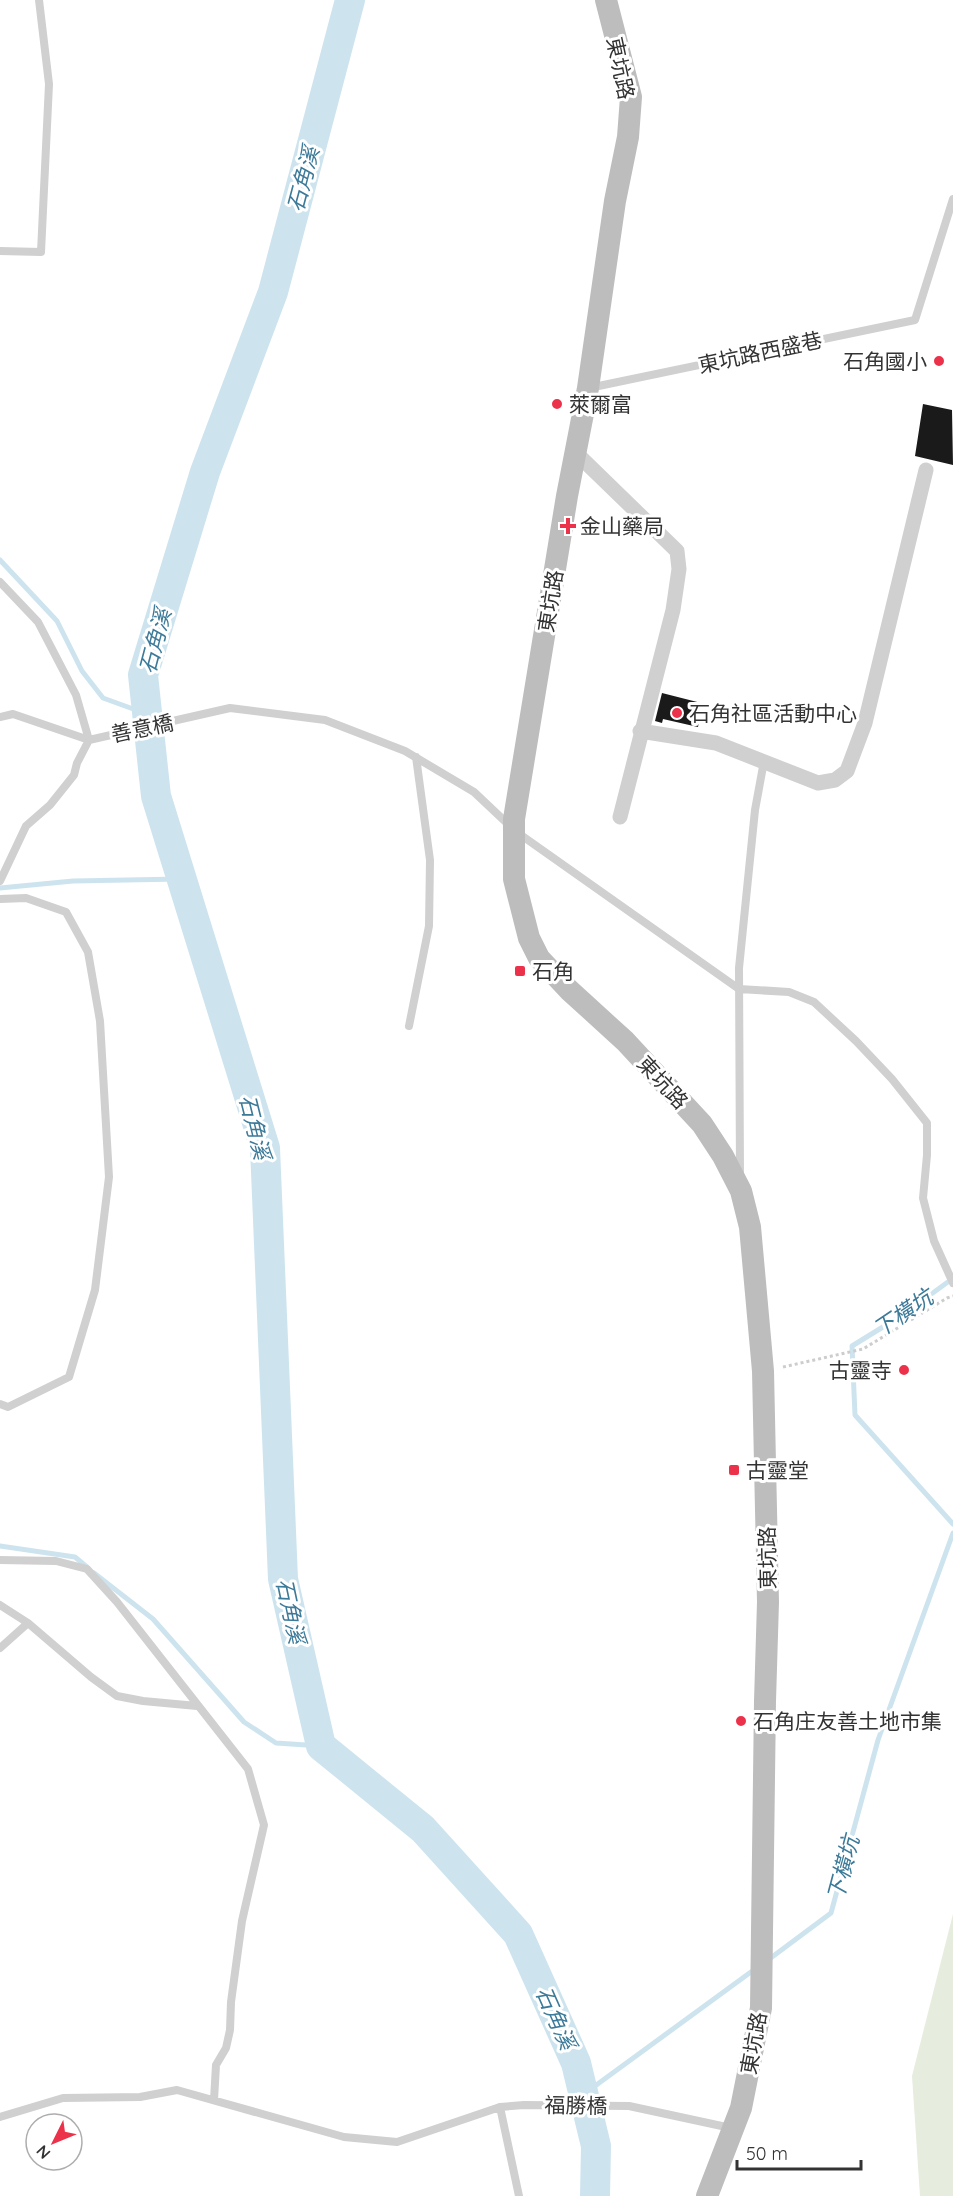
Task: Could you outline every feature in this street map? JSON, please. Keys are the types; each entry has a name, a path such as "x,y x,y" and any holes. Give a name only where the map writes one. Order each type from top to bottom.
{"street":[{"name":"東坑路","path":"606,0 631,97 628,137 615,201 588,388 575,452 516,807 514,879 529,938 539,958 569,990 625,1041 702,1124 723,1156 741,1191 750,1227 763,1371 768,1602 761,1977 759,2017 741,2108 707,2196"},
{"path":"575,452 677,551 679,569 673,610 640,731 620,817"},
{"path":"640,731 716,743 818,783 835,780 847,771 865,723 926,470"}],"lane":[{"path":"0,251 41,252 49,84 39,0"},
{"name":"東坑路西盛巷","path":"588,388 915,320 953,199"},
{"path":"0,582 38,622 76,695 89,740 77,763 74,775 50,805 26,826 0,881"},
{"name":"善意橋","path":"89,740 230,708 325,720 405,751 474,792 514,830 739,989"},
{"path":"0,717 13,714 89,740"},
{"path":"409,1026 429,926 430,860 416,757"},
{"path":"741,1191 739,968 755,810 764,761"},
{"path":"0,898 26,898 66,912 88,952 100,1022 109,1177 95,1290 69,1377 8,1407 0,1404"},
{"path":"739,989 789,992 814,1002 856,1041 891,1079 927,1124 924,1198 934,1241 953,1283"},
{"path":"0,1560 56,1561 87,1569 117,1602 248,1769 264,1825 242,1921 231,2002 230,2030 226,2048 216,2065 214,2100"},
{"path":"0,1605 28,1623 117,1696 197,1706"},
{"path":"0,1648 28,1623"},
{"name":"福勝橋","path":"0,2117 63,2098 140,2097 177,2090 344,2137 396,2142 500,2107 524,2105 628,2106 733,2128"},
{"path":"500,2107 519,2196"}],"path":[{"path":"763,1371 863,1349 953,1296"}],"shaded area":[{"path":"953,1914 953,2196 920,2196 912,2076"}],"building":[{"path":"923,404 952,410 953,465 915,456"},
{"name":"石角社區活動中心","path":"662,693 709,705 705,722 699,721 698,727 663,719 662,723 655,721"}],"waterway":[{"name":"石角溪","path":"350,0 273,292 205,472 143,675 156,796 265,1148 283,1579 321,1746 423,1829 518,1934 576,2063 596,2146 595,2196"},
{"path":"0,560 57,621 82,671 103,698 147,714"},
{"path":"0,888 73,881 181,879"},
{"name":"下橫坑","path":"952,1279 904,1314 852,1346 855,1415 953,1524"},
{"name":"下橫坑","path":"768,1960 831,1913 878,1740 953,1533"},
{"path":"0,1546 75,1557 87,1567"},
{"path":"94,1573 153,1619 244,1722 276,1743 321,1746"},
{"name":"下橫坑","path":"584,2094 755,1969"}],"place":[{"name":"石角國小","path":"939,361"},
{"name":"萊爾富","path":"557,404"},
{"name":"金山藥局","path":"568,526"},
{"name":"石角社區活動中心","path":"677,713"},
{"name":"石角","path":"520,971"},
{"name":"古靈寺","path":"904,1370"},
{"name":"古靈堂","path":"734,1470"},
{"name":"石角庄友善土地市集","path":"741,1721"}]}
